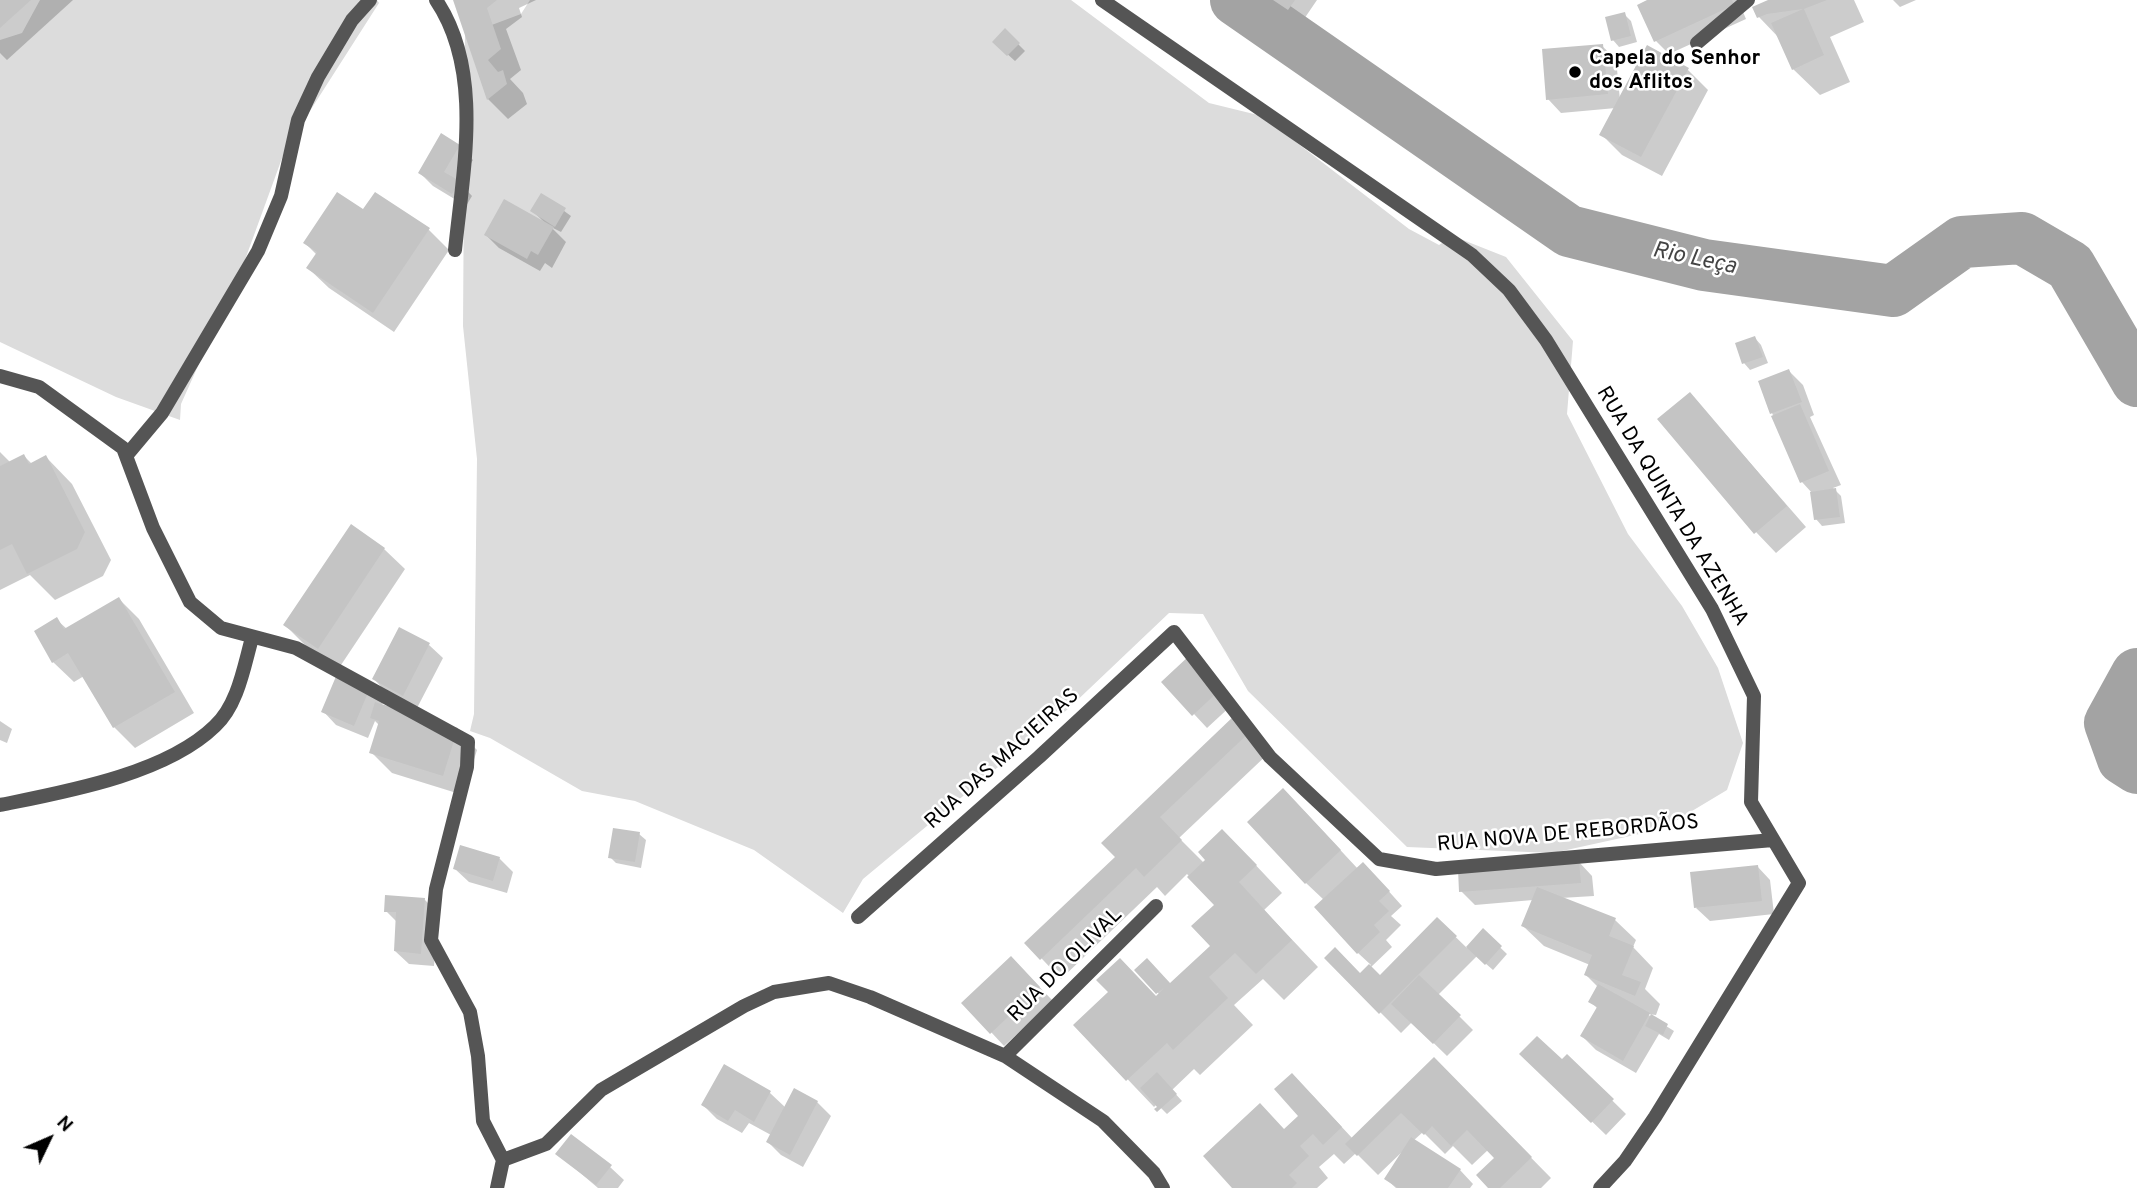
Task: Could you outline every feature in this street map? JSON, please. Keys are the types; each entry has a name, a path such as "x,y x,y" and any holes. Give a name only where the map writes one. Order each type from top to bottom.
{"street":[{"path":"126,456 162,413 258,251 281,196 298,120 318,77 352,20 370,0"},
{"path":"436,0 451,22 463,72 466,144 455,250"},
{"name":"RUA DA QUINTA DA AZENHA","path":"1102,0 1463,249 1509,290 1546,340 1712,609 1754,696 1751,802 1799,883 1655,1117 1625,1161 1601,1188"},
{"path":"1697,43 1748,0"},
{"path":"0,376 39,387 123,448 153,528 190,602 221,628 296,648 468,742 467,767 436,889 431,940 470,1012 478,1056 483,1121 503,1160 497,1188"},
{"name":"RUA NOVA DE REBORDÃOS","path":"1174,632 1270,757 1379,859 1436,869 1773,839"},
{"name":"RUA DAS MACIEIRAS","path":"858,917 1039,757 1174,632"},
{"path":"0,805 90,786 173,755 216,726 234,696 253,638"},
{"name":"RUA DO OLIVAL","path":"1004,1056 1156,906"},
{"path":"503,1160 546,1144 601,1090 744,1006 774,992 829,983 870,997 1004,1056 1103,1121 1154,1173 1163,1188"}],"shaded area":[{"path":"40,0 377,0 379,3 285,150 242,268 181,404 180,420 116,397 0,342 0,40 22,33"},
{"path":"530,0 1071,0 1209,103 1262,116 1409,229 1439,245 1453,236 1506,257 1573,341 1567,414 1628,534 1682,606 1718,668 1743,743 1727,790 1662,829 1553,853 1407,847 1248,691 1203,614 1169,613 1068,709 863,879 843,913 754,850 635,801 582,791 490,738 470,731 474,714 477,459 463,326 465,35 521,14"}],"building":[{"path":"0,0 31,0 0,28"},
{"path":"453,0 497,0 487,8 501,49 488,60 498,72 503,70 507,84 487,100"},
{"path":"1273,0 1295,0 1288,10"},
{"path":"1647,0 1732,0 1734,5 1654,42 1637,5"},
{"path":"1768,0 1827,0 1804,9 1824,55 1792,70 1771,23 1803,9 1757,18 1752,7"},
{"path":"1625,12 1631,36 1611,41 1605,17"},
{"path":"1005,28 1020,43 1007,56 992,42"},
{"name":"Capela do Senhor dos Aflitos","path":"1603,44 1608,94 1546,100 1542,49"},
{"path":"1647,45 1689,68 1641,157 1599,135"},
{"path":"441,133 460,145 444,172 460,181 452,194 418,173"},
{"path":"337,192 363,209 375,192 430,228 373,313 306,268 317,252 303,243"},
{"path":"541,193 566,208 555,227 530,211"},
{"path":"504,199 554,227 538,255 531,251 527,259 484,235"},
{"path":"1755,336 1763,357 1742,364 1735,343"},
{"path":"1789,369 1802,402 1770,414 1758,381"},
{"path":"1690,392 1787,506 1754,534 1657,419"},
{"path":"1800,404 1829,471 1800,483 1771,416"},
{"path":"24,454 29,464 46,455 85,532 77,549 27,574 12,544 0,550 0,466"},
{"path":"1836,488 1840,517 1814,520 1810,492"},
{"path":"351,524 385,548 318,649 283,625"},
{"path":"119,597 175,692 113,728 68,653 52,663 34,631 57,617 64,629"},
{"path":"399,627 430,643 403,696 372,679"},
{"path":"1190,655 1221,689 1192,716 1161,682"},
{"path":"337,674 370,688 354,726 321,712"},
{"path":"375,702 458,728 443,776 369,753 379,721 370,718"},
{"path":"1236,714 1252,730 1160,817 1182,840 1144,877 1136,868 1040,960 1024,943 1115,857 1101,843"},
{"path":"1283,788 1341,850 1305,884 1247,822"},
{"path":"613,828 640,832 635,862 608,858"},
{"path":"1222,829 1257,865 1239,882 1292,940 1256,974 1235,953 1209,977 1228,998 1173,1050 1167,1043 1126,1081 1073,1025 1108,992 1096,980 1120,958 1156,996 1164,988 1156,994 1134,970 1147,958 1170,983 1210,946 1191,926 1214,905 1187,877 1205,860 1198,852"},
{"path":"460,845 500,857 493,881 453,869"},
{"path":"1579,860 1581,883 1459,892 1458,869"},
{"path":"1363,862 1390,891 1379,901 1389,911 1374,925 1380,932 1357,954 1314,907"},
{"path":"1758,865 1762,901 1694,908 1690,872"},
{"path":"1537,887 1616,918 1609,936 1634,946 1622,975 1641,982 1635,996 1584,975 1592,955 1521,926"},
{"path":"385,895 425,898 421,954 394,951 396,912 384,912"},
{"path":"1437,917 1457,936 1379,1014 1324,958 1335,947 1360,973 1369,964 1380,975"},
{"path":"1483,928 1502,946 1485,965 1466,947"},
{"path":"1011,956 1040,987 990,1034 961,1003"},
{"path":"1419,975 1461,1015 1433,1044 1391,1004"},
{"path":"1598,984 1650,1013 1623,1061 1580,1036 1597,1007 1588,1002"},
{"path":"1651,1014 1668,1024 1663,1035 1645,1026"},
{"path":"1537,1036 1562,1059 1567,1054 1614,1099 1591,1123 1519,1054"},
{"path":"1434,1057 1532,1157 1500,1188 1488,1188 1476,1175 1494,1158 1467,1130 1451,1146 1432,1126 1424,1135 1401,1113 1357,1156 1345,1144"},
{"path":"724,1064 771,1091 754,1122 735,1110 728,1121 701,1105"},
{"path":"1157,1072 1177,1094 1157,1112 1154,1109 1157,1107 1140,1088"},
{"path":"1292,1073 1342,1127 1323,1145 1313,1134 1300,1146 1309,1156 1289,1175 1297,1183 1292,1188 1232,1188 1203,1156 1260,1103 1284,1129 1298,1116 1274,1089"},
{"path":"794,1088 818,1101 790,1155 766,1142"},
{"path":"571,1134 612,1165 596,1185 555,1154"},
{"path":"1411,1137 1461,1169 1448,1188 1398,1188 1384,1179"}],"waterway":[{"name":"Rio Leça","path":"1236,0 1569,231 1704,265 1893,291 1962,242 2022,238 2070,266 2137,381"},
{"name":"Rio Leça","path":"2137,674 2110,723 2123,759 2137,768"}],"place":[{"name":"Capela do Senhor dos Aflitos","path":"1575,72"}]}
